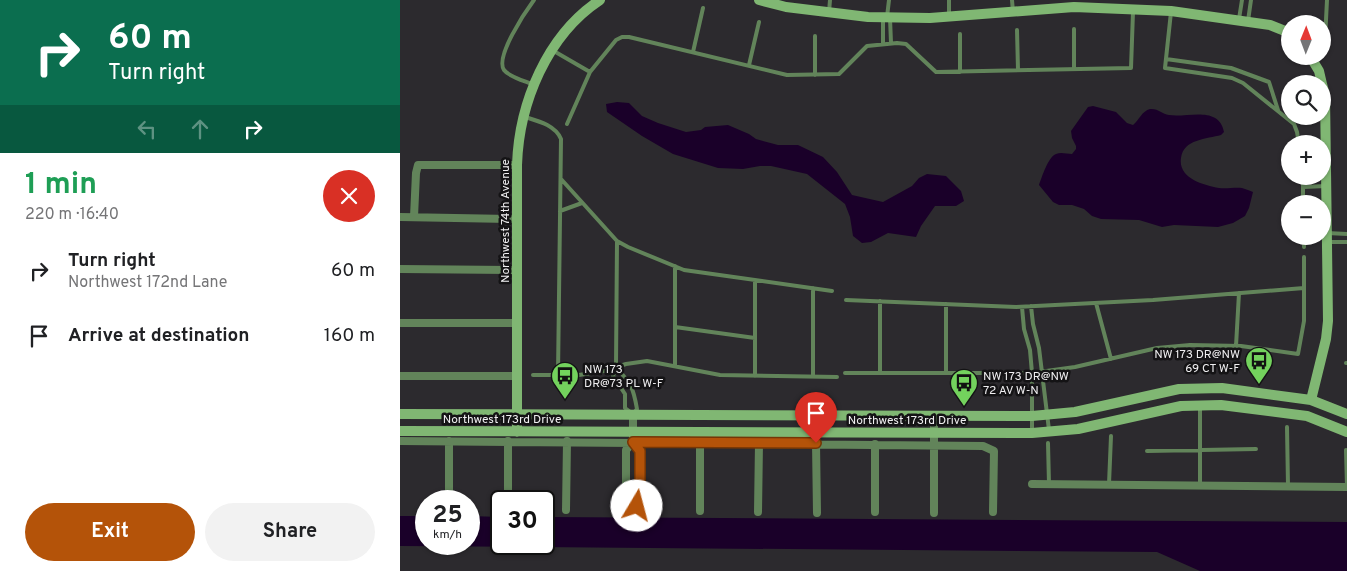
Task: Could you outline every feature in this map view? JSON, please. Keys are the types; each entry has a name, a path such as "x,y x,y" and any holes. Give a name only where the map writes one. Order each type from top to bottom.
{"street":[{"name":"Northwest 74th Avenue","path":"517,432 517,165 523,117 534,85 552,50 572,24 588,8 600,0"},
{"path":"766,1 829,12 887,17 930,18 1013,12 1074,4 1171,11 1243,20 1270,25 1281,29"},
{"path":"1325,125 1326,195"},
{"path":"414,217 418,165 517,165"},
{"path":"400,217 517,219"},
{"path":"1311,400 1326,338 1327,245"},
{"path":"400,269 517,270"},
{"path":"400,323 517,323"},
{"path":"400,376 516,376"},
{"path":"1201,388 1201,406"},
{"name":"Northwest 173rd Drive","path":"400,414 1032,416 1075,412 1179,389 1222,388 1311,400 1347,414"},
{"name":"Northwest 173rd Drive","path":"400,431 1032,433 1049,438 1078,429 1181,406 1222,405 1307,416 1347,432"},
{"path":"633,414 633,442 640,451 640,502 637,506 630,506 626,502 626,450 633,442"},
{"path":"934,416 934,512"},
{"path":"400,441 700,442 983,446 994,451 993,512"},
{"path":"449,441 449,490"},
{"path":"508,441 508,490"},
{"path":"566,510 567,442"},
{"path":"700,442 700,511"},
{"path":"758,512 759,443"},
{"path":"816,443 817,513"},
{"path":"875,444 875,512"},
{"path":"1032,484 1347,487"}],"lane":[{"path":"534,0 518,22 502,61 502,66 508,73 534,85"},
{"path":"829,12 830,0"},
{"path":"883,44 889,0"},
{"path":"949,0 949,16"},
{"path":"1012,0 1013,12"},
{"path":"1242,0 1243,20"},
{"path":"1243,20 1251,0"},
{"path":"1326,0 1326,15"},
{"path":"693,52 703,8"},
{"path":"567,124 590,72 616,40 622,36 787,75 839,74 867,46 891,43 906,44 936,72 1131,68 1134,9"},
{"path":"1171,11 1165,68 1232,78 1243,83 1294,124 1298,135"},
{"path":"887,17 891,43"},
{"path":"749,66 759,22"},
{"path":"1074,29 1074,69"},
{"path":"1016,30 1018,70"},
{"path":"960,34 960,72"},
{"path":"814,75 815,36"},
{"path":"552,50 590,72"},
{"path":"1166,59 1231,68 1269,82 1278,110"},
{"path":"523,117 544,124 559,133 561,139 558,375"},
{"path":"561,179 617,241 684,270 832,291"},
{"path":"1303,195 1303,187 1326,186"},
{"path":"560,210 582,203"},
{"path":"1331,236 1347,234"},
{"path":"1331,238 1347,242"},
{"path":"616,367 627,378 633,388 637,408 633,414 625,408 625,394 613,376 616,367 617,241"},
{"path":"846,373 1032,373 1075,367 1157,348 1190,345 1236,346 1298,354 1304,321 1304,257"},
{"path":"675,366 676,266"},
{"path":"755,280 755,376"},
{"path":"813,288 813,376"},
{"path":"846,300 1022,307 1304,288"},
{"path":"1236,346 1239,293"},
{"path":"880,301 880,373"},
{"path":"1096,303 1111,359"},
{"path":"946,304 946,373"},
{"path":"1031,306 1048,415 1049,484"},
{"path":"1022,307 1032,373 1032,433"},
{"path":"675,328 755,338"},
{"path":"532,375 579,375 647,361 720,375 837,376"},
{"path":"1200,485 1201,406"},
{"path":"1287,427 1288,486"},
{"path":"1109,484 1110,436"},
{"path":"1147,451 1256,449"},
{"path":"1346,450 1347,487"}],"shaded area":[{"path":"617,102 629,103 642,116 686,132 701,130 705,127 728,125 756,139 778,145 798,145 823,157 837,172 852,195 883,202 912,186 919,178 927,174 946,176 961,191 964,201 956,206 935,206 916,237 888,233 871,242 862,243 853,236 850,217 845,204 807,174 771,166 743,169 718,168 673,154 607,112 606,104"},
{"path":"1093,106 1116,112 1127,123 1133,125 1150,109 1155,109 1169,115 1201,115 1216,118 1224,132 1221,135 1191,143 1183,152 1181,165 1187,175 1206,185 1219,188 1242,188 1253,192 1245,216 1233,223 1218,227 1174,225 1162,227 1139,220 1101,219 1092,216 1084,209 1072,205 1059,205 1053,202 1039,185 1044,172 1053,156 1060,153 1072,154 1076,149 1071,131 1088,107"},
{"path":"400,516 415,516 415,546 400,546"},
{"path":"480,516 490,517 490,547 480,547"},
{"path":"555,517 1347,522 1347,571 1200,571 1157,552 555,547"}],"place":[{"name":"NW 173 DR@NW 69 CT W-F","path":"1259,385"},
{"name":"NW 173 DR@73 PL W-F","path":"565,400"},
{"name":"NW 173 DR@NW 72 AV W-N","path":"964,407"}],"route":[{"path":"637,506 640,502 640,451 633,442 816,443"}]}
